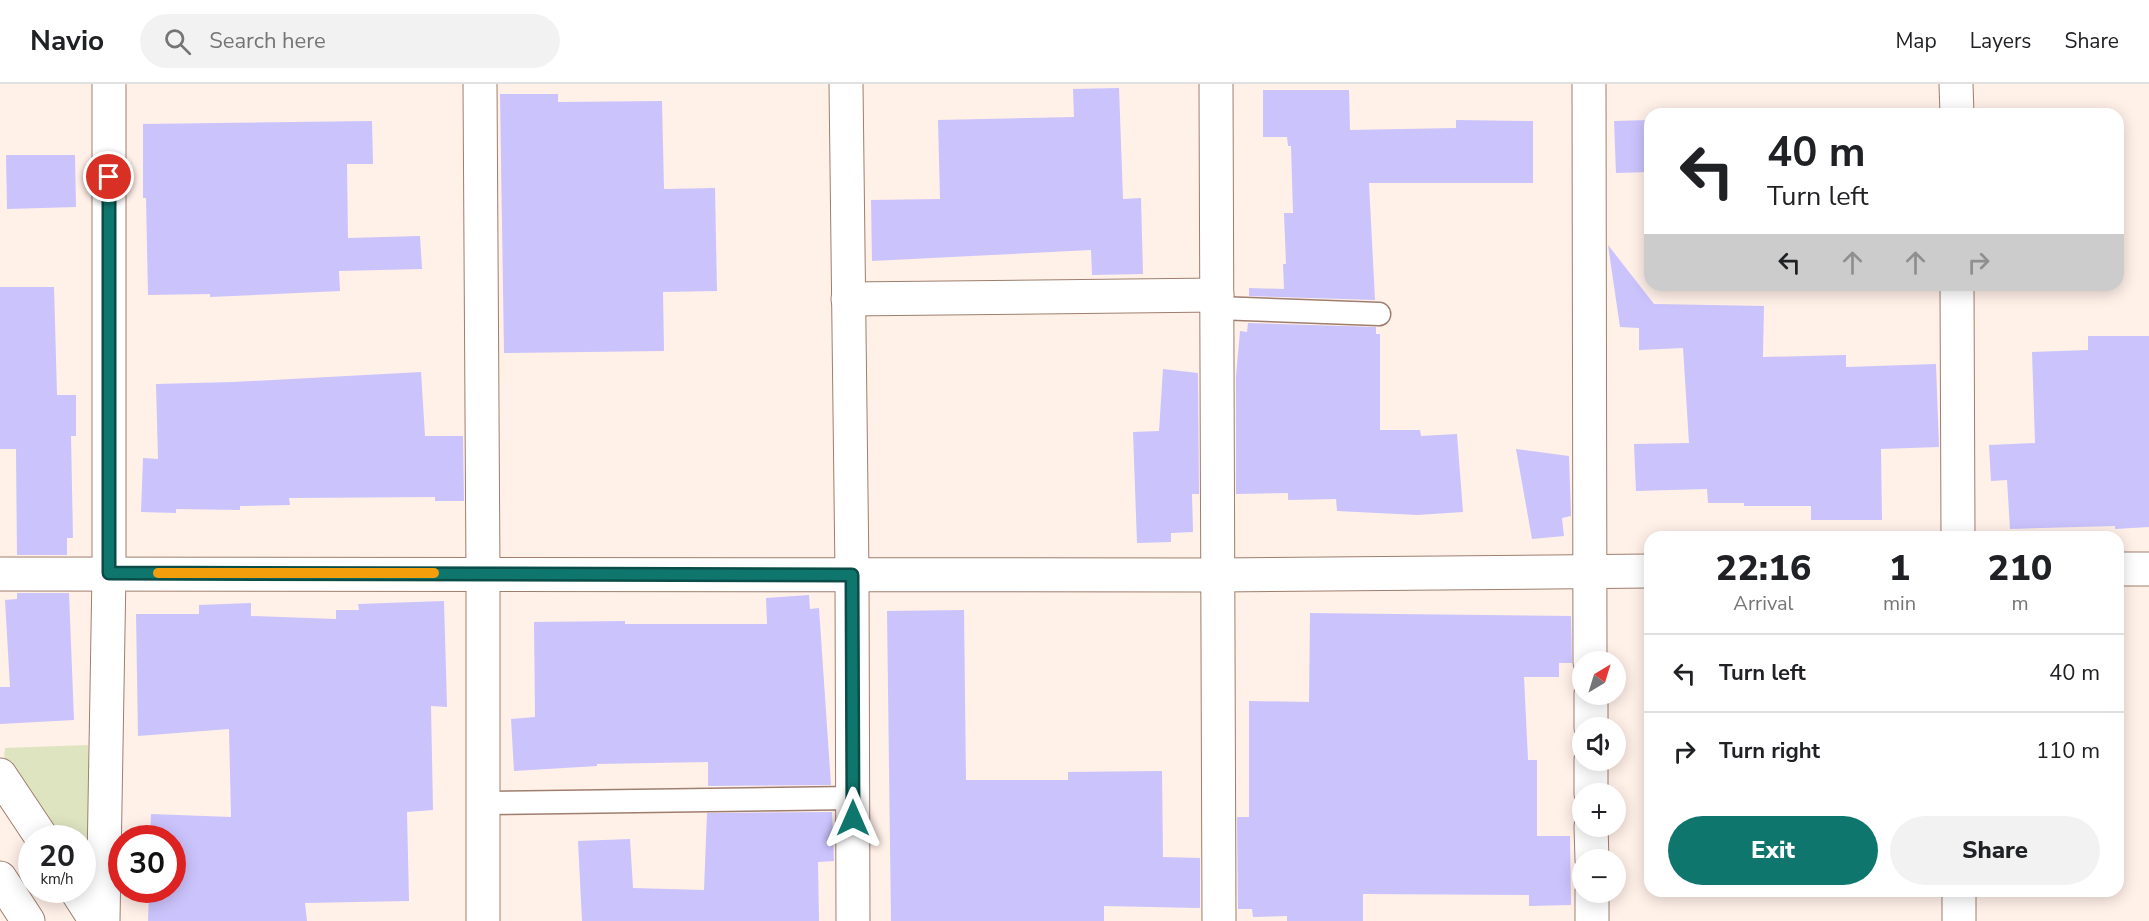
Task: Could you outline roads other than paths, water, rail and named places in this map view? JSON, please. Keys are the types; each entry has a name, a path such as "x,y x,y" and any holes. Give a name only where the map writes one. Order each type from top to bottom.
{"street":[{"path":"103,921 109,573 109,84"},
{"path":"480,84 483,921"},
{"path":"846,84 852,575 853,921"},
{"path":"1216,84 1220,921"},
{"path":"1589,84 1590,651"},
{"path":"1956,84 1957,108"},
{"path":"1957,291 1958,531"},
{"path":"848,299 1217,302"},
{"path":"2124,569 2149,569"},
{"path":"0,574 1218,575 1644,572"},
{"path":"0,775 33,825"},
{"path":"0,878 28,921"},
{"path":"1959,897 1959,921"},
{"path":"84,903 96,921"},
{"path":"1592,903 1592,921"}],"lane":[{"path":"1217,302 1379,314"},
{"path":"483,803 853,798"}]}
